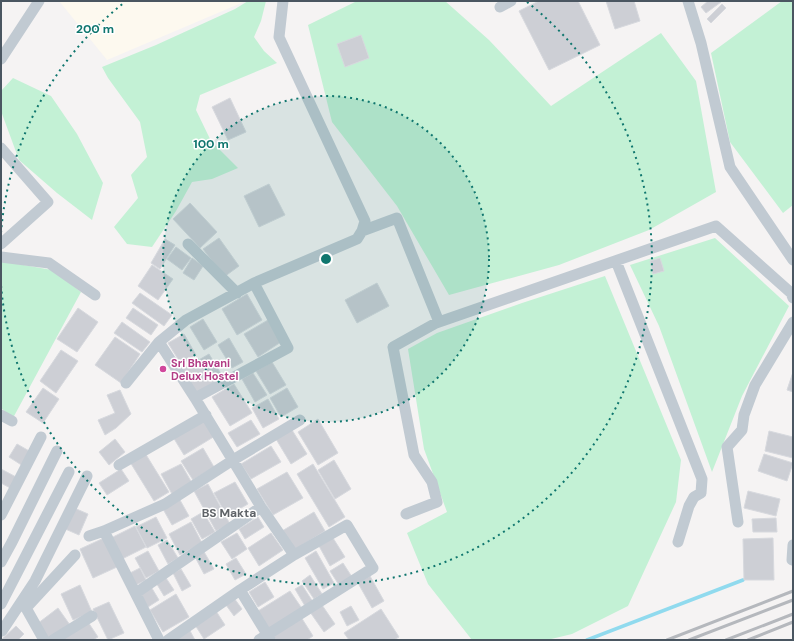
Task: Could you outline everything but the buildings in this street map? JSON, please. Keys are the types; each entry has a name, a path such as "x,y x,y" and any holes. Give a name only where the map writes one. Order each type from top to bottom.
{"street":[{"path":"1,59 39,1"},
{"path":"126,383 159,342 186,320 254,283 357,239 362,231 365,221 279,37 283,1"},
{"path":"500,7 511,1"},
{"path":"688,1 701,43 730,167 793,260"},
{"path":"1,148 48,202 1,244"},
{"path":"362,231 397,218 439,322"},
{"path":"406,514 437,502 432,482 414,455 393,348 439,322 716,226 791,293 793,298"},
{"path":"188,244 237,293"},
{"path":"1,257 49,263 95,295"},
{"path":"616,261 702,479 701,493 694,497 689,506 678,542"},
{"path":"195,398 288,348 254,283"},
{"path":"738,522 727,447 742,430 744,415 755,385 793,322"},
{"path":"159,342 206,415 260,507 294,555"},
{"path":"1,415 12,421"},
{"path":"119,465 206,415"},
{"path":"89,536 104,531 165,504 233,460 300,420"},
{"path":"1,515 41,437"},
{"path":"1,562 57,450"},
{"path":"1,604 69,472"},
{"path":"1,631 35,581 87,476"},
{"path":"136,593 260,507"},
{"path":"168,640 240,590 294,555 347,525 373,568 265,638 240,590"},
{"path":"104,531 159,640"},
{"path":"792,560 793,545"},
{"path":"1,631 26,608 75,554"},
{"path":"26,608 44,640"},
{"path":"53,640 92,616"}],"shaded area":[{"path":"59,1 246,1 107,60"}],"green space":[{"path":"248,1 266,1 261,21 254,37 264,51 277,63 200,95 196,110 211,141 238,168 212,179 192,182 176,211 152,247 127,244 114,227 138,198 131,175 147,157 140,122 108,78 102,67 156,45 235,9"},
{"path":"357,1 445,1 489,40 551,106 661,33 696,81 716,192 649,230 559,265 449,295 397,206 332,122 308,25"},
{"path":"782,1 793,1 793,205 783,213 730,142 711,53"},
{"path":"13,78 51,96 77,134 103,183 92,220 57,193 19,160 1,111 1,91"},
{"path":"715,238 789,306 742,396 712,472 659,326 630,265"},
{"path":"1,261 52,270 81,292 13,418 1,408"},
{"path":"605,276 681,460 676,502 628,606 572,634 547,640 472,640 428,584 407,533 447,512 424,449 408,349 437,333"}],"waterway":[{"path":"587,640 743,580"}],"railway":[{"path":"667,640 793,591"},
{"path":"689,640 793,600"},
{"path":"726,640 793,614"},
{"path":"748,640 793,622"}],"place":[{"name":"Sri Bhavani Delux Hostel","path":"163,369"}],"district":[{"name":"BS Makta","path":"229,513"}]}
